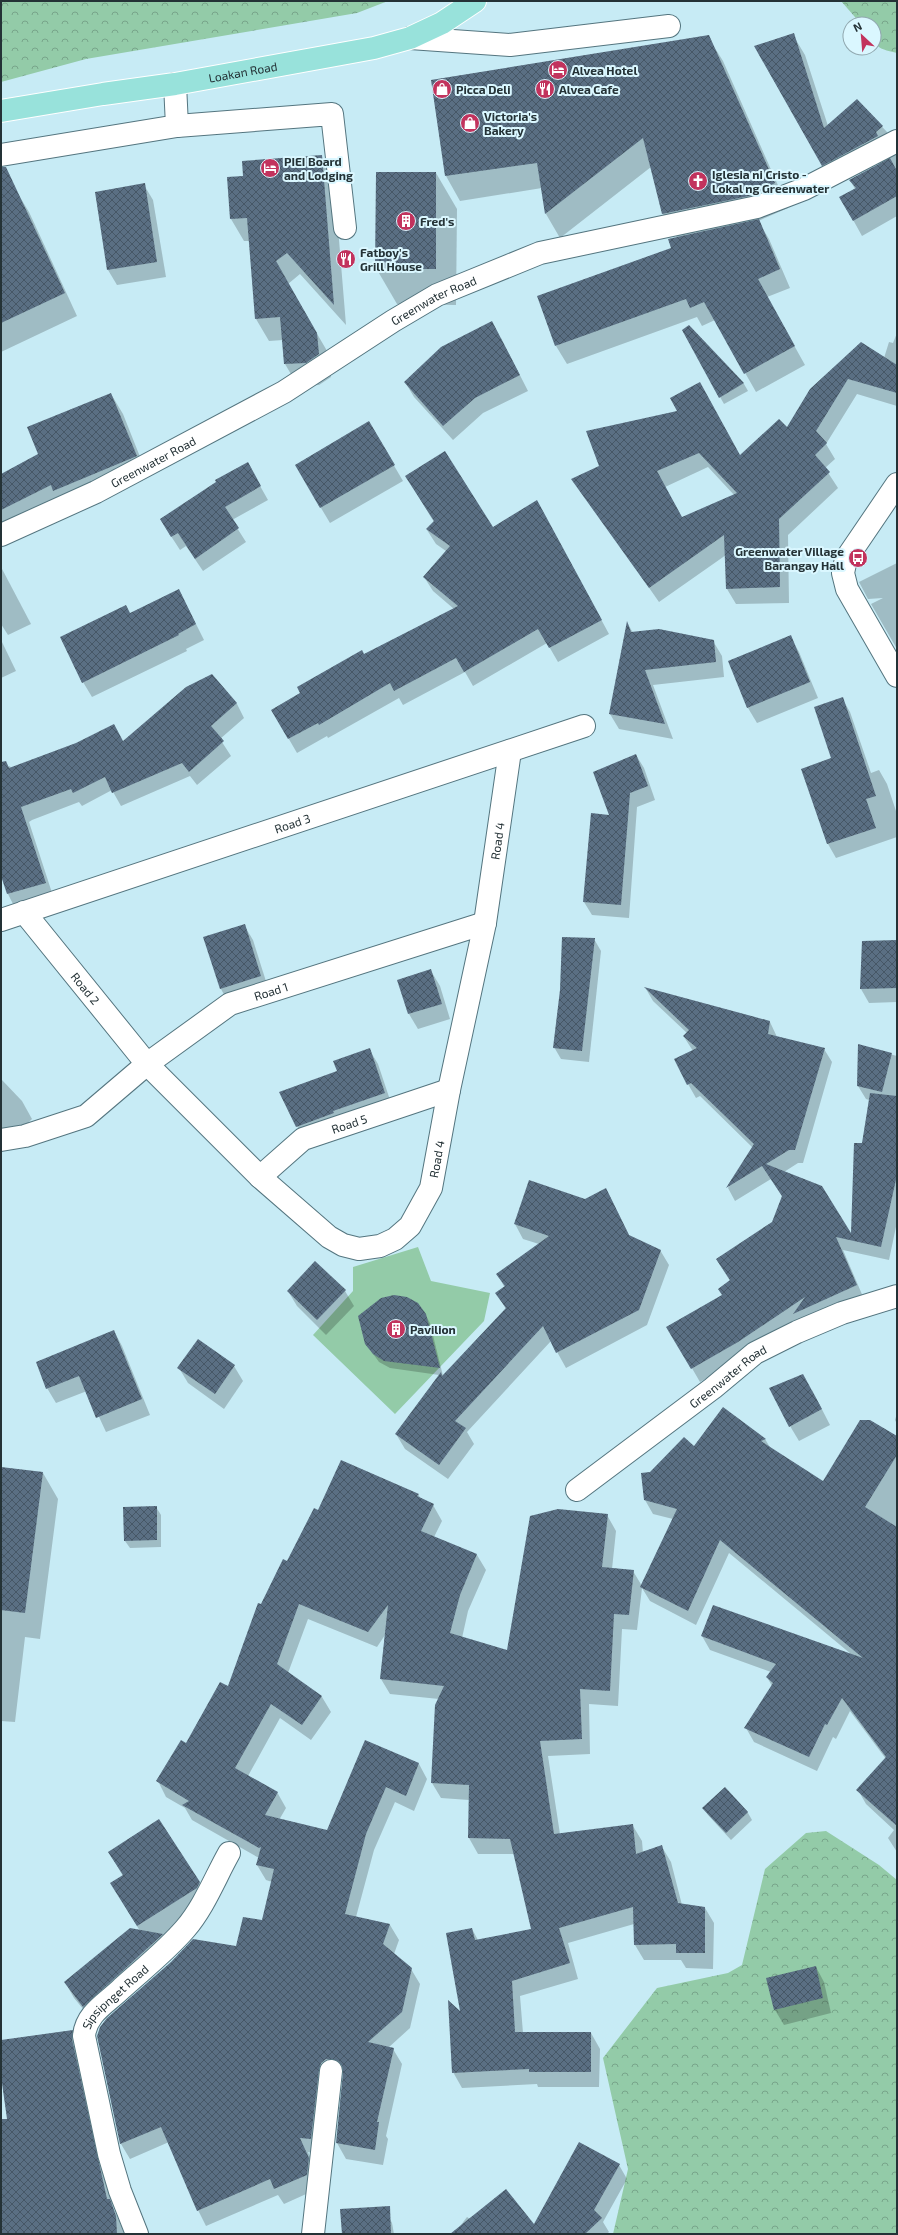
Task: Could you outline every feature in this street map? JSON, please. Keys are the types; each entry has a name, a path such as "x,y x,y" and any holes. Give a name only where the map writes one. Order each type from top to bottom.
{"main road":[{"name":"Loakan Road","path":"1,111 175,84 374,48 410,38 442,23 475,1"}],"street":[{"path":"410,38 510,45 669,26"},
{"path":"175,84 177,126"},
{"path":"1,155 177,126 332,114 345,228"},
{"name":"Greenwater Road","path":"1,535 96,492 284,392 393,321 437,295 540,253 757,207 804,189 897,141"},
{"path":"897,484 891,505 846,559 843,573 855,604 897,676"},
{"name":"Road 3","path":"1,920 584,726"},
{"name":"Road 4","path":"147,1064 260,1177 329,1237 343,1245 359,1249 380,1246 396,1239 410,1226 431,1188 449,1090 485,923 510,751"},
{"name":"Road 2","path":"24,912 147,1064"},
{"name":"Road 1","path":"1,1140 25,1136 86,1116 147,1064 230,1004 485,923"},
{"name":"Road 5","path":"260,1177 302,1139 449,1090"},
{"name":"Greenwater Road","path":"577,1490 707,1393 755,1353 797,1332 842,1313 897,1296"},
{"name":"Sipsipnget Road","path":"137,2234 120,2191 109,2154 84,2036 85,2025 91,2015 109,2001 184,1930 199,1910 229,1853"},
{"path":"313,2234 331,2071"}],"green space":[{"path":"1,1 388,1 357,13 86,59 1,82"},
{"path":"841,1 897,1 897,53 882,49 882,16 854,16"},
{"path":"418,1247 431,1281 490,1293 484,1321 395,1414 313,1335 353,1291 353,1267"},
{"path":"826,1831 879,1865 897,1880 897,2234 613,2234 628,2169 603,2058 657,1988 728,1973 742,1965 765,1869 806,1833"}],"building":[{"path":"794,33 824,128 857,99 883,126 876,132 878,136 822,166 754,46"},
{"path":"709,35 775,183 749,196 662,214 643,138 545,214 537,163 445,176 431,80"},
{"path":"322,155 334,305 287,253 276,261 317,333 319,354 306,363 284,364 280,317 255,319 247,218 230,219 227,177 243,176 242,161"},
{"path":"890,158 897,171 897,196 853,221 839,197 856,188 849,180"},
{"path":"1,167 6,167 65,293 1,323"},
{"name":"Fred's","path":"376,172 436,172 436,269 375,269"},
{"path":"145,183 157,262 107,270 95,192"},
{"path":"759,219 780,269 758,279 795,346 744,374 704,302 690,308 686,299 555,346 537,296 671,248 668,239"},
{"path":"492,321 520,375 475,398 443,426 404,382 441,347"},
{"path":"689,325 744,383 719,398 682,330"},
{"path":"861,342 897,365 897,393 848,379 816,431 827,443 815,455 830,472 779,519 780,587 726,589 724,535 649,588 571,479 599,466 586,431 677,411 670,398 700,382 740,455 779,419 787,427 810,389","holes":["699,453 737,493 682,517 657,471"]},
{"path":"111,393 137,456 53,491 51,485 1,510 1,474 38,454 27,427"},
{"path":"369,421 395,465 320,508 295,465"},
{"path":"445,451 493,527 537,500 602,620 549,648 538,629 464,672 456,658 394,691 390,683 319,725 318,723 288,739 271,710 300,693 297,687 362,650 364,654 458,606 423,577 450,546 426,529 434,521 405,476"},
{"path":"248,462 261,486 225,507 239,528 195,559 178,533 171,537 160,519 216,482 215,480"},
{"path":"179,589 196,624 178,634 179,635 82,683 60,637 126,605 130,613"},
{"path":"627,621 631,632 659,629 714,640 716,662 645,670 665,724 609,714"},
{"path":"791,635 810,682 747,708 728,661"},
{"path":"212,674 237,703 211,726 224,741 189,772 182,763 112,793 105,777 73,793 71,789 21,807 46,883 7,894 1,876 1,762 6,761 9,768 76,743 114,724 123,741 186,687"},
{"path":"843,697 876,796 866,799 876,828 827,844 801,769 831,758 814,707"},
{"path":"636,754 648,786 630,793 621,905 583,902 591,813 609,815 593,772"},
{"path":"245,924 261,976 220,989 203,937"},
{"path":"562,937 595,938 582,1051 553,1048 560,990"},
{"path":"897,940 897,988 860,989 862,941"},
{"path":"431,969 442,1004 408,1014 397,980"},
{"path":"644,987 770,1021 768,1034 825,1048 795,1150 789,1150 766,1164 822,1186 851,1233 854,1143 862,1143 870,1093 897,1096 897,1175 881,1247 836,1237 857,1285 793,1314 805,1297 738,1342 691,1369 666,1327 722,1295 718,1289 730,1280 716,1259 772,1222 782,1196 762,1166 726,1188 754,1144 691,1083 687,1085 674,1059 697,1048 683,1036 689,1030"},
{"path":"858,1044 892,1053 882,1092 857,1086"},
{"path":"370,1048 385,1093 333,1111 334,1113 296,1127 279,1092 337,1071 333,1061"},
{"path":"529,1180 585,1199 606,1188 629,1235 661,1250 639,1310 556,1353 543,1326 455,1421 466,1428 439,1465 395,1434 441,1372 442,1376 506,1308 495,1293 505,1286 496,1274 549,1236 514,1224"},
{"path":"315,1261 346,1290 317,1320 287,1291"},
{"name":"Pavilion","path":"394,1295 407,1297 418,1303 426,1314 440,1368 384,1361 373,1354 365,1344 358,1316 381,1298"},
{"path":"114,1330 142,1399 96,1418 79,1376 46,1389 36,1362"},
{"path":"198,1339 235,1365 215,1394 177,1368"},
{"path":"803,1374 822,1409 789,1427 769,1388"},
{"path":"723,1407 766,1439 761,1441 823,1481 860,1420 870,1420 897,1436 897,1455 865,1507 897,1527 897,1826 856,1790 886,1757 842,1698 827,1725 825,1724 809,1757 744,1728 773,1683 766,1677 776,1664 701,1636 713,1605 863,1658 720,1540 688,1611 640,1587 677,1509 644,1500 641,1473 650,1472 684,1437 694,1446"},
{"path":"341,1460 419,1494 417,1496 434,1504 421,1531 477,1554 460,1595 450,1633 507,1650 530,1516 558,1509 608,1514 602,1567 634,1570 629,1615 614,1614 610,1691 580,1689 582,1739 540,1741 554,1834 633,1824 636,1854 662,1845 678,1903 705,1907 705,1953 676,1953 676,1944 634,1945 633,1907 559,1928 570,1963 512,1981 515,2032 591,2032 591,2072 529,2072 529,2069 452,2073 448,2000 460,2011 446,1933 472,1928 475,1940 531,1929 510,1839 468,1838 469,1785 431,1783 435,1705 444,1686 380,1679 388,1605 368,1632 299,1604 277,1664 322,1696 302,1725 271,1704 235,1768 278,1792 265,1815 327,1830 365,1740 419,1763 406,1796 386,1787 366,1834 345,1914 390,1924 383,1944 412,1968 402,2012 368,2042 394,2048 377,2122 379,2122 375,2150 336,2143 343,2072 342,2066 338,2061 326,2059 321,2063 319,2070 311,2139 300,2138 309,2158 307,2175 274,2189 270,2179 197,2211 161,2127 120,2144 97,2036 100,2027 107,2018 171,1962 193,1939 236,1946 243,1917 262,1920 274,1869 256,1865 261,1847 259,1848 182,1805 189,1801 156,1781 181,1740 186,1743 220,1682 228,1686 258,1603 261,1604 283,1559 287,1561 314,1508 318,1510"},
{"path":"1,1467 43,1472 25,1613 1,1610"},
{"path":"157,1506 157,1540 124,1541 123,1507"},
{"path":"725,1787 748,1812 726,1833 702,1808"},
{"path":"159,1819 200,1882 197,1888 137,1926 110,1883 123,1875 108,1852"},
{"path":"130,1928 163,1934 83,2007 64,1982"},
{"path":"816,1966 823,1998 774,2010 766,1978"},
{"path":"73,2030 72,2039 107,2199 110,2199 116,2216 117,2234 1,2234 1,2119 7,2119 1,2076 1,2040"},
{"path":"579,2142 620,2164 594,2210 602,2218 585,2234 450,2234 506,2189 534,2224"},
{"path":"390,2206 391,2234 342,2234 340,2209"}],"place":[{"name":"Alvea Hotel","path":"558,70"},
{"name":"Picca Deli","path":"442,89"},
{"name":"Alvea Cafe","path":"545,89"},
{"name":"Victoria's Bakery","path":"470,123"},
{"name":"PIEI Board and Lodging","path":"270,168"},
{"name":"Iglesia ni Cristo - Lokal ng Greenwater","path":"698,181"},
{"name":"Fred's","path":"406,221"},
{"name":"Fatboy's Grill House","path":"346,259"},
{"name":"Greenwater Village Barangay Hall","path":"858,558"},
{"name":"Pavilion","path":"396,1329"}]}
